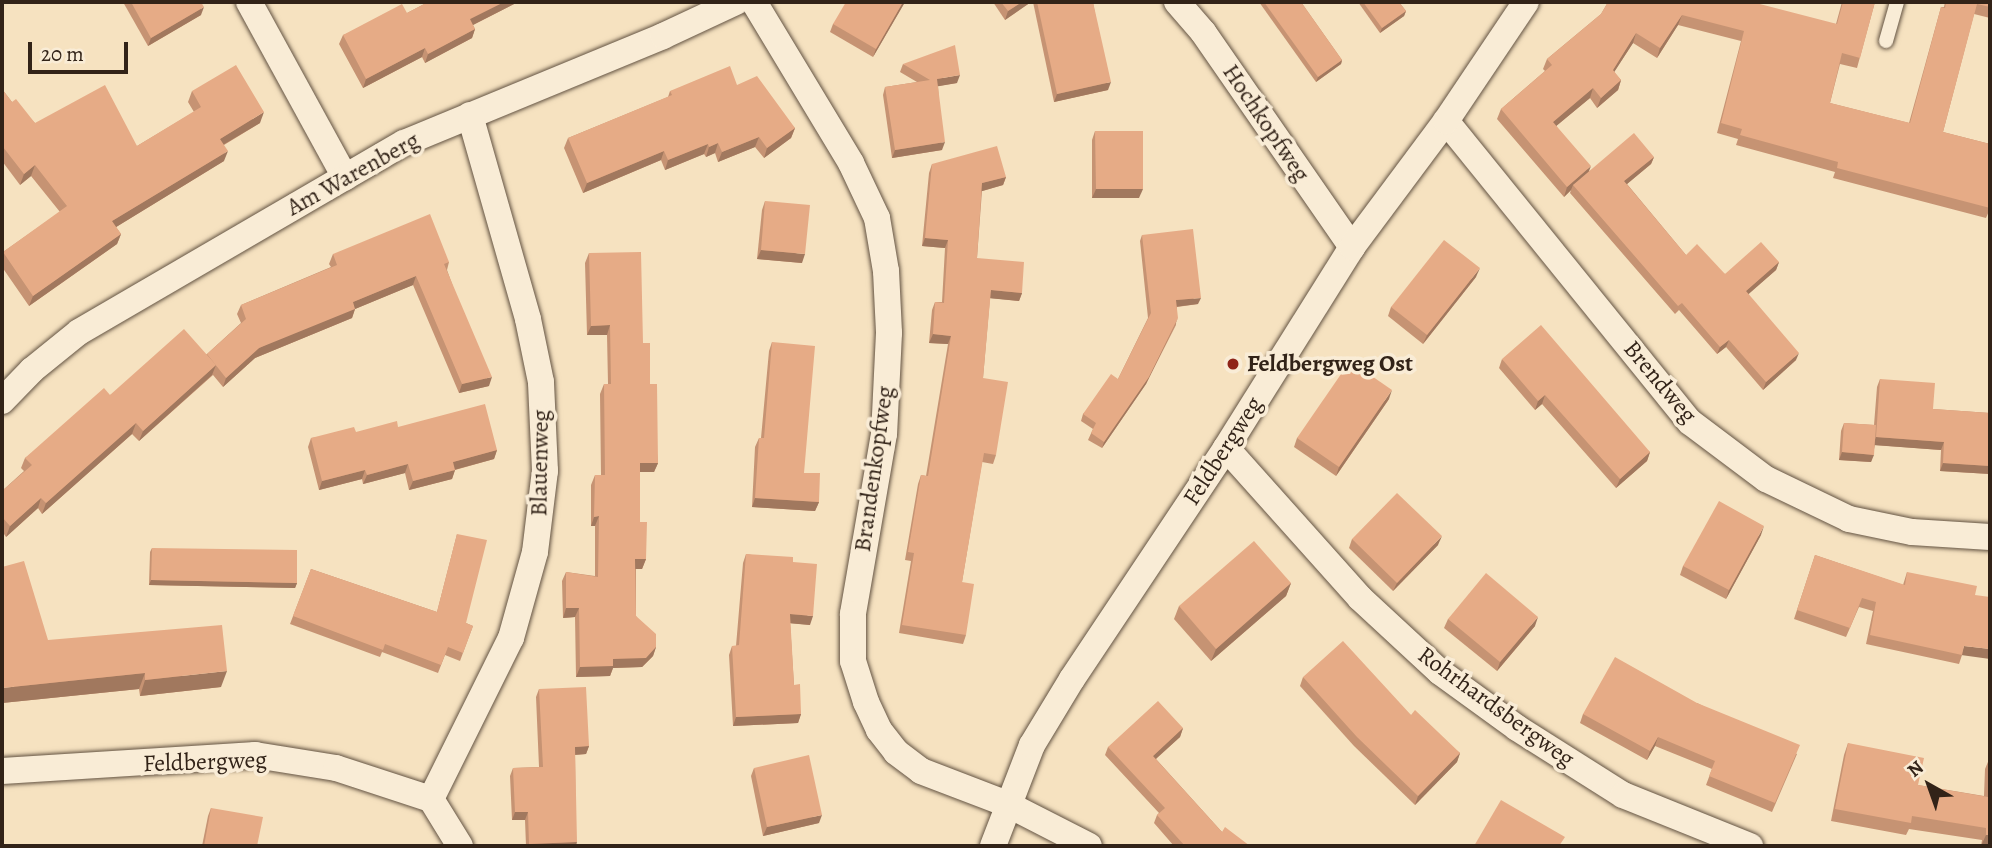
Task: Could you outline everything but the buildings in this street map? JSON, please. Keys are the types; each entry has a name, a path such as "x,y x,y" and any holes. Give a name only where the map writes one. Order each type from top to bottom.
{"street":[{"path":"249,2 345,177"},
{"name":"Am Warenberg","path":"2,401 32,370 79,332 404,143 663,36 736,2"},
{"name":"Brandenkopfweg","path":"754,2 851,163 877,219 886,271 889,333 884,434 853,614 853,661 879,730 896,752 921,771 1007,804 1088,846"},
{"name":"Hochkopfweg","path":"1177,2 1203,32 1352,247"},
{"name":"Feldbergweg","path":"993,846 1032,745 1072,679 1226,448 1352,247 1446,121 1526,2"},
{"name":"Blauenweg","path":"431,799 511,638 535,552 545,471 541,382 528,319 470,115"},
{"name":"Brendweg","path":"1446,121 1690,422 1766,479 1849,519 1912,532 1990,537"},
{"name":"Rohrhardsbergweg","path":"1226,448 1360,598 1440,671 1517,728 1623,795 1750,846"},
{"name":"Feldbergweg","path":"2,771 255,755 336,768 431,799"},
{"path":"431,799 460,846"}],"lane":[{"path":"1886,41 1898,2"}],"place":[{"name":"Feldbergweg Ost","path":"1233,364"}]}
